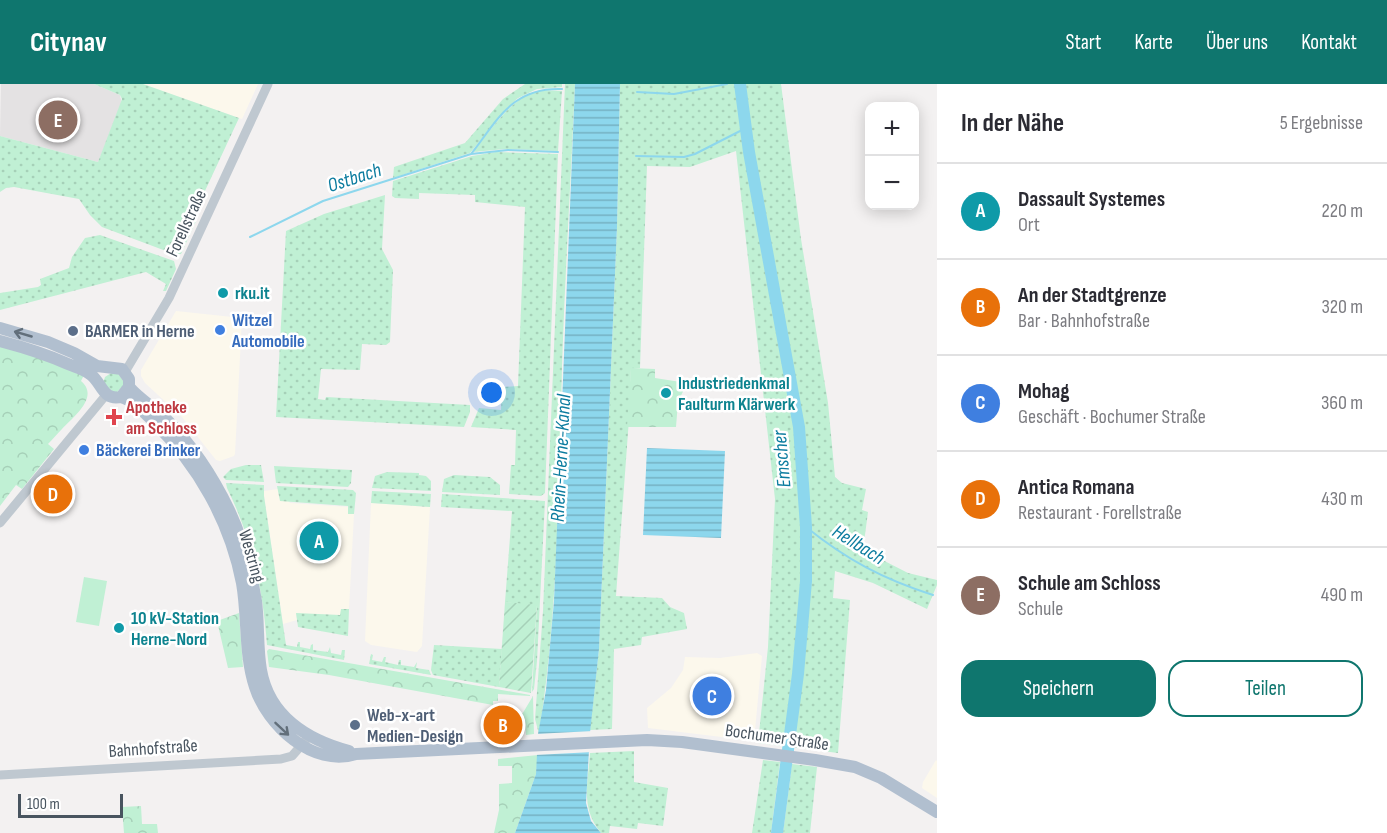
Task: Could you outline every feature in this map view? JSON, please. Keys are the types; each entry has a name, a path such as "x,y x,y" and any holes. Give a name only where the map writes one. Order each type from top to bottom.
{"main road":[{"path":"0,328 46,341 98,366 109,369 118,368 125,372 129,379 125,392 113,398 92,376 79,368 39,352 0,341"},
{"path":"103,390 102,375 109,369"},
{"name":"Westring","path":"125,392 157,410 179,432 216,484 236,525 252,579 261,669 265,685 275,705 306,740"},
{"name":"Bochumer Straße","path":"306,740 356,754 534,744 647,740 682,742 847,765 872,774 937,812"}],"street":[{"name":"Forellstraße","path":"125,372 169,298 268,84"},
{"path":"0,523 103,390"},
{"name":"Bahnhofstraße","path":"0,775 281,759 292,756 306,740"}],"shaded area":[{"path":"1,84 94,84 120,95 122,104 98,162 0,136"},
{"path":"142,84 258,84 242,119"},
{"path":"176,311 242,318 235,454 220,461 216,460 182,417 145,383 141,376 141,370"},
{"path":"278,489 290,503 349,507 348,514 354,514 349,609 341,609 341,615 296,614 297,620 283,624 264,495 264,491"},
{"path":"371,503 430,507 422,646 417,652 371,645 365,641"},
{"path":"757,653 762,656 754,741 648,728 647,708 671,688 683,670 685,657 720,658"},
{"path":"937,761 937,798 922,788"}],"green space":[{"path":"94,84 143,84 239,118 197,208 193,219 196,221 181,254 174,254 102,227 79,199 14,187 0,192 0,136 98,162 122,99 120,95"},
{"path":"525,84 562,84 562,87 537,89 518,98 470,153 393,178 394,167 465,143 503,99"},
{"path":"565,84 575,84 563,331 554,596 539,734 535,719 543,611"},
{"path":"620,84 781,84 801,239 828,403 835,477 842,483 866,489 862,510 868,512 863,550 908,573 937,580 927,609 873,583 835,571 833,598 850,600 838,753 758,743 768,647 775,499 736,151 690,167 647,166 640,368 631,369 616,596 662,598 670,607 684,613 687,629 642,637 641,645 614,649 612,729 590,730 599,649 617,227"},
{"path":"540,90 562,91 558,151 505,149 473,152 511,107 529,94"},
{"path":"496,152 558,154 545,493 541,496 509,494 511,465 515,465 516,430 471,427 479,408 501,410 502,387 518,386 525,207 475,202 475,195 419,193 419,199 392,196 393,181 472,156"},
{"path":"385,195 382,249 393,270 390,342 386,345 362,344 360,370 321,369 318,399 325,400 326,397 470,405 470,412 464,427 276,417 286,231 324,214"},
{"path":"100,235 174,261 176,269 166,291 163,291 166,284 146,272 0,310 0,293 38,287 41,285 40,279 69,268 72,257 85,238"},
{"path":"0,345 85,373 81,381 88,394 78,413 48,444 54,449 22,489 16,485 0,506"},
{"path":"631,368 655,369 655,378 687,383 678,402 676,427 627,427"},
{"path":"111,373 118,373 125,384 115,394 103,383 105,377"},
{"path":"246,465 261,465 264,482 226,480 223,477 231,469"},
{"path":"274,466 352,470 351,483 348,487 276,483"},
{"path":"387,472 419,473 419,475 426,476 431,481 431,491 372,488 375,476"},
{"path":"454,475 490,477 500,485 500,495 442,492 444,479"},
{"path":"226,483 264,485 286,645 297,647 300,642 300,647 310,649 313,644 313,650 328,652 330,647 331,653 341,655 342,650 345,650 344,660 267,645 263,604 250,545"},
{"path":"277,486 353,490 356,493 354,514 348,514 348,506 280,501"},
{"path":"372,491 431,494 430,507 371,503"},
{"path":"442,494 545,501 537,661 532,692 537,606 505,602 512,511 441,507"},
{"path":"84,577 107,581 99,626 76,622"},
{"path":"505,602 537,605 531,693 499,687"},
{"path":"341,609 349,609 348,636 298,627 296,613 340,615"},
{"path":"239,613 243,667 228,668 217,621"},
{"path":"434,645 502,649 499,687 433,675 431,670"},
{"path":"269,649 530,696 498,694 498,701 493,701 493,705 329,675 269,667 267,651"},
{"path":"371,654 373,655 372,660 382,662 386,657 385,662 398,665 399,660 401,660 401,665 414,667 417,662 416,668 429,670 431,675 369,664"},
{"path":"533,696 534,734 526,735 525,719 521,716"},
{"path":"634,751 634,782 668,788 663,826 638,823 637,829 610,826 609,833 601,833 594,823 588,804 590,753"},
{"path":"538,755 536,774 515,833 494,833 499,810 499,784 512,783 512,766 498,766 498,759"},
{"path":"763,760 780,762 771,833 752,833"},
{"path":"792,764 817,767 810,833 783,833"},
{"path":"141,806 142,824 157,824 158,833 124,833 122,807"}],"water":[{"name":"Rhein-Herne-Kanal","path":"575,84 620,84 617,227 599,649 590,733 586,803 591,821 601,833 515,833 536,774 538,734 546,690 554,601"},
{"path":"647,448 725,451 721,538 643,535"}],"pier":[{"path":"593,731 593,752 535,755 535,734"}],"waterway":[{"name":"Ostbach","path":"637,92 674,94 727,84"},
{"name":"Emscher","path":"740,84 749,152 799,427 806,527 806,581 798,674 777,833"},
{"name":"Ostbach","path":"471,154 498,118 518,100 545,90 562,89"},
{"name":"Ostbach","path":"636,156 684,157 695,154 746,128"},
{"name":"Ostbach","path":"250,237 323,201 471,154 508,150 558,152"},
{"name":"Hellbach","path":"806,527 866,567 933,595"}],"place":[{"name":"Schule am Schloss","path":"58,120"},
{"name":"rku.it","path":"223,293"},
{"name":"Witzel Automobile","path":"220,330"},
{"name":"BARMER in Herne","path":"73,331"},
{"name":"Industriedenkmal Faulturm Klärwerk","path":"666,393"},
{"name":"Apotheke am Schloss","path":"114,417"},
{"name":"Bäckerei Brinker","path":"84,450"},
{"name":"Antica Romana","path":"53,494"},
{"name":"Dassault Systemes","path":"319,541"},
{"name":"10 kV-Station Herne-Nord","path":"119,628"},
{"name":"Mohag","path":"712,696"},
{"name":"Web-x-art Medien-Design","path":"355,725"},
{"name":"An der Stadtgrenze","path":"503,725"}]}
